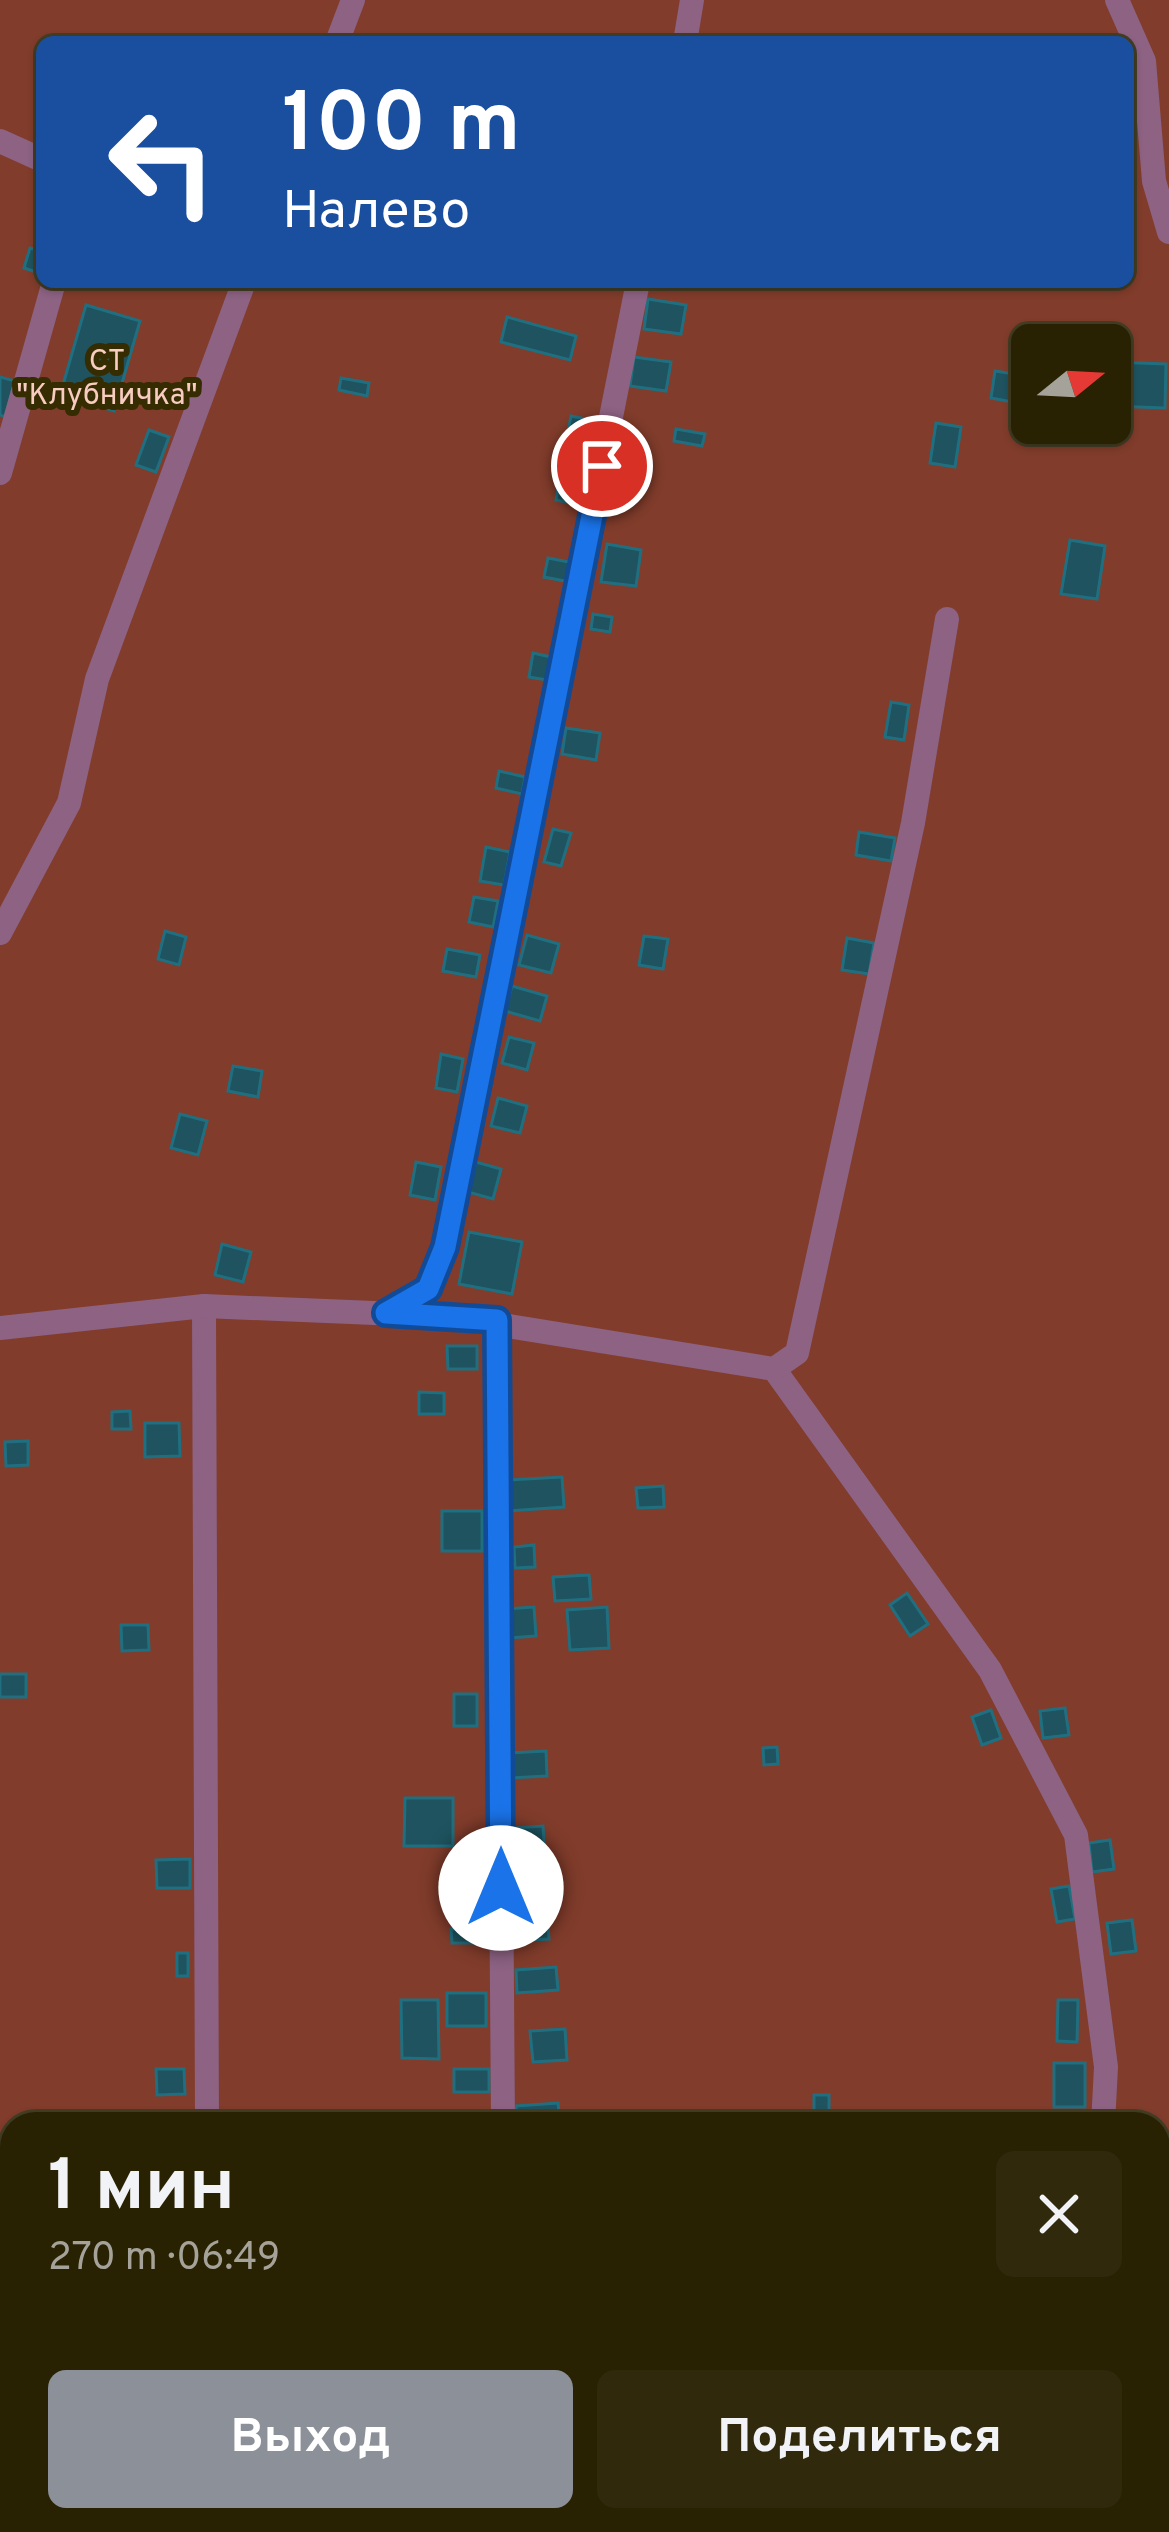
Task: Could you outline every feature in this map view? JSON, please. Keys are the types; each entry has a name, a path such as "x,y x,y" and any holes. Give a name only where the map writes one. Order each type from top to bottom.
{"street":[{"path":"339,36 353,0"},
{"path":"686,36 692,0"},
{"path":"1118,0 1133,36"},
{"path":"1134,38 1144,61 1154,181 1169,232"},
{"path":"0,141 36,157"},
{"path":"0,473 52,288"},
{"path":"0,933 70,802 97,679 242,288"},
{"path":"386,1313 428,1289 445,1247 637,288"},
{"path":"774,1369 797,1353 914,823 947,620"},
{"path":"204,1306 207,2112"},
{"path":"0,1328 204,1306 386,1313 497,1320 774,1369 990,1670 1076,1835 1106,2067 1104,2112"},
{"path":"497,1320 503,2112"}],"green space":[{"name":"СТ \"Клубничка\"","path":"0,0 1169,0 1169,2112 0,2112"}],"building":[{"path":"30,248 36,250 36,272 24,268"},
{"path":"648,299 686,305 681,334 644,329"},
{"path":"86,305 140,321 114,411 60,395"},
{"path":"507,317 576,336 570,360 501,342"},
{"path":"634,357 671,362 666,391 630,386"},
{"path":"1131,363 1166,364 1165,408 1131,407"},
{"path":"995,371 1011,373 1011,402 991,398"},
{"path":"0,377 15,381 5,417 0,415"},
{"path":"341,378 369,383 367,396 339,390"},
{"path":"571,416 596,421 590,452 565,447"},
{"path":"936,423 961,427 955,467 930,463"},
{"path":"676,429 705,434 702,446 674,441"},
{"path":"149,430 169,437 156,472 136,465"},
{"path":"563,460 594,466 587,506 556,500"},
{"path":"1070,540 1105,546 1097,599 1061,594"},
{"path":"607,544 641,550 636,586 601,582"},
{"path":"548,558 574,563 570,582 544,577"},
{"path":"593,614 612,617 610,632 591,629"},
{"path":"533,653 551,657 547,680 529,677"},
{"path":"891,702 909,705 904,740 885,737"},
{"path":"566,728 600,733 596,760 562,754"},
{"path":"499,771 525,777 522,794 496,788"},
{"path":"553,829 571,833 561,866 544,862"},
{"path":"859,832 895,838 891,861 856,855"},
{"path":"486,847 510,852 504,885 480,881"},
{"path":"474,897 498,901 493,927 469,922"},
{"path":"165,931 186,937 179,965 158,959"},
{"path":"527,935 559,944 551,973 519,965"},
{"path":"644,936 668,939 663,969 639,965"},
{"path":"847,938 874,943 869,974 842,970"},
{"path":"447,949 480,955 476,977 443,971"},
{"path":"512,986 547,996 540,1021 505,1011"},
{"path":"509,1037 534,1043 527,1070 502,1063"},
{"path":"441,1054 463,1059 457,1092 436,1088"},
{"path":"233,1066 262,1071 258,1097 228,1091"},
{"path":"498,1098 527,1106 520,1133 491,1126"},
{"path":"180,1114 207,1121 198,1155 171,1148"},
{"path":"416,1162 441,1167 435,1200 410,1195"},
{"path":"476,1162 501,1169 493,1199 468,1192"},
{"path":"469,1232 522,1242 512,1294 459,1284"},
{"path":"222,1244 251,1252 243,1282 215,1275"},
{"path":"447,1346 477,1346 477,1369 448,1369"},
{"path":"419,1392 444,1393 444,1414 419,1414"},
{"path":"130,1411 131,1429 112,1429 112,1412"},
{"path":"145,1423 179,1423 180,1456 145,1457"},
{"path":"28,1441 28,1465 6,1466 5,1442"},
{"path":"562,1477 564,1507 508,1511 507,1480"},
{"path":"663,1486 664,1507 638,1508 636,1488"},
{"path":"442,1511 482,1511 482,1551 442,1551"},
{"path":"534,1545 535,1567 515,1568 514,1547"},
{"path":"589,1575 591,1599 555,1601 553,1577"},
{"path":"907,1593 928,1624 910,1636 890,1605"},
{"path":"534,1607 536,1636 507,1638 505,1609"},
{"path":"607,1607 609,1648 570,1650 567,1610"},
{"path":"121,1625 148,1625 149,1650 122,1651"},
{"path":"0,1674 26,1674 26,1697 0,1697"},
{"path":"454,1694 477,1694 477,1726 454,1726"},
{"path":"1065,1708 1069,1735 1043,1738 1040,1711"},
{"path":"991,1710 1001,1738 982,1745 972,1717"},
{"path":"777,1747 778,1764 764,1765 763,1748"},
{"path":"546,1751 547,1776 510,1778 508,1753"},
{"path":"405,1798 453,1798 453,1846 404,1846"},
{"path":"543,1826 545,1856 516,1858 515,1828"},
{"path":"1110,1840 1114,1869 1092,1872 1089,1843"},
{"path":"190,1859 190,1888 157,1888 156,1860"},
{"path":"458,1866 483,1866 483,1884 458,1884"},
{"path":"1069,1886 1075,1919 1057,1922 1051,1889"},
{"path":"547,1910 549,1939 514,1941 512,1913"},
{"path":"1132,1920 1136,1951 1111,1954 1107,1923"},
{"path":"451,1929 479,1929 479,1943 452,1943"},
{"path":"177,1953 188,1953 188,1976 177,1976"},
{"path":"556,1967 558,1990 517,1993 516,1970"},
{"path":"447,1993 486,1993 486,2026 447,2026"},
{"path":"401,2000 438,2000 439,2059 402,2058"},
{"path":"1058,2000 1078,2000 1077,2042 1057,2041"},
{"path":"565,2029 567,2060 533,2062 530,2031"},
{"path":"1054,2063 1085,2063 1085,2107 1054,2107"},
{"path":"156,2069 184,2069 185,2094 157,2095"},
{"path":"454,2069 489,2069 489,2092 454,2092"},
{"path":"814,2095 829,2095 829,2112 814,2112"},
{"path":"558,2103 559,2112 516,2112 516,2106"}],"route":[{"path":"501,1888 497,1320 386,1313 428,1289 445,1247 602,466"}]}
